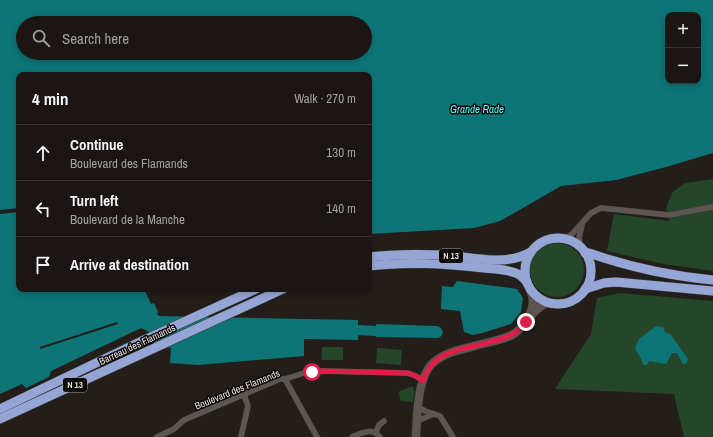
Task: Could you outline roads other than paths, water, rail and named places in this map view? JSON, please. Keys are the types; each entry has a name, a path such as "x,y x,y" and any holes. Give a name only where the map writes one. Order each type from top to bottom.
{"highway":[{"path":"583,250 589,260 590,275 585,290 580,295 561,304 547,302 535,295 529,286 525,270 526,262 535,247 543,241 553,238 564,238 573,242 589,253 650,270 713,280"},
{"name":"N 13","path":"372,257 422,254 510,260 531,252"},
{"name":"N 13","path":"372,266 424,264 472,267 513,272 522,276 529,286"},
{"path":"585,290 604,283 616,282 713,291"},
{"name":"Barreau des Flamands","path":"0,409 144,340 250,292"},
{"name":"Barreau des Flamands","path":"0,419 276,292"}],"main road":[{"path":"526,322 534,300 529,286"},
{"path":"416,437 418,407 423,381 429,367 435,361 456,351 510,336 521,328 538,308 545,304 554,304"}],"street":[{"path":"564,238 572,234 591,213 601,208 669,215 713,207"},
{"path":"582,224 580,237 583,250"},
{"name":"Boulevard des Flamands","path":"157,437 174,429 184,420 280,379 285,379 304,373 322,371 408,373 423,381"},
{"path":"285,379 317,437"},
{"path":"241,437 248,406 244,395"},
{"path":"418,407 440,416 453,437"},
{"path":"417,421 434,414"},
{"path":"352,437 370,431 378,435 379,425 384,421"}],"water":[{"name":"Grande Rade","path":"0,0 713,0 713,153 616,180 561,186 500,221 474,228 372,234 372,72 16,72 16,208 0,210"},
{"path":"16,212 16,292 145,292 151,304 154,303 159,316 358,320 358,325 376,326 376,324 437,326 441,328 443,333 438,338 376,337 358,335 358,340 304,339 304,356 198,365 170,363 171,348 163,347 157,350 149,332 141,328 51,371 49,377 26,388 22,384 0,394 0,214"},
{"path":"457,281 517,289 523,298 521,312 511,324 473,335 464,332 460,311 441,309 442,286 453,287"},
{"path":"656,326 663,327 665,332 671,335 688,359 686,364 683,364 677,353 672,353 666,364 649,361 647,365 643,365 635,348 639,339"}]}
